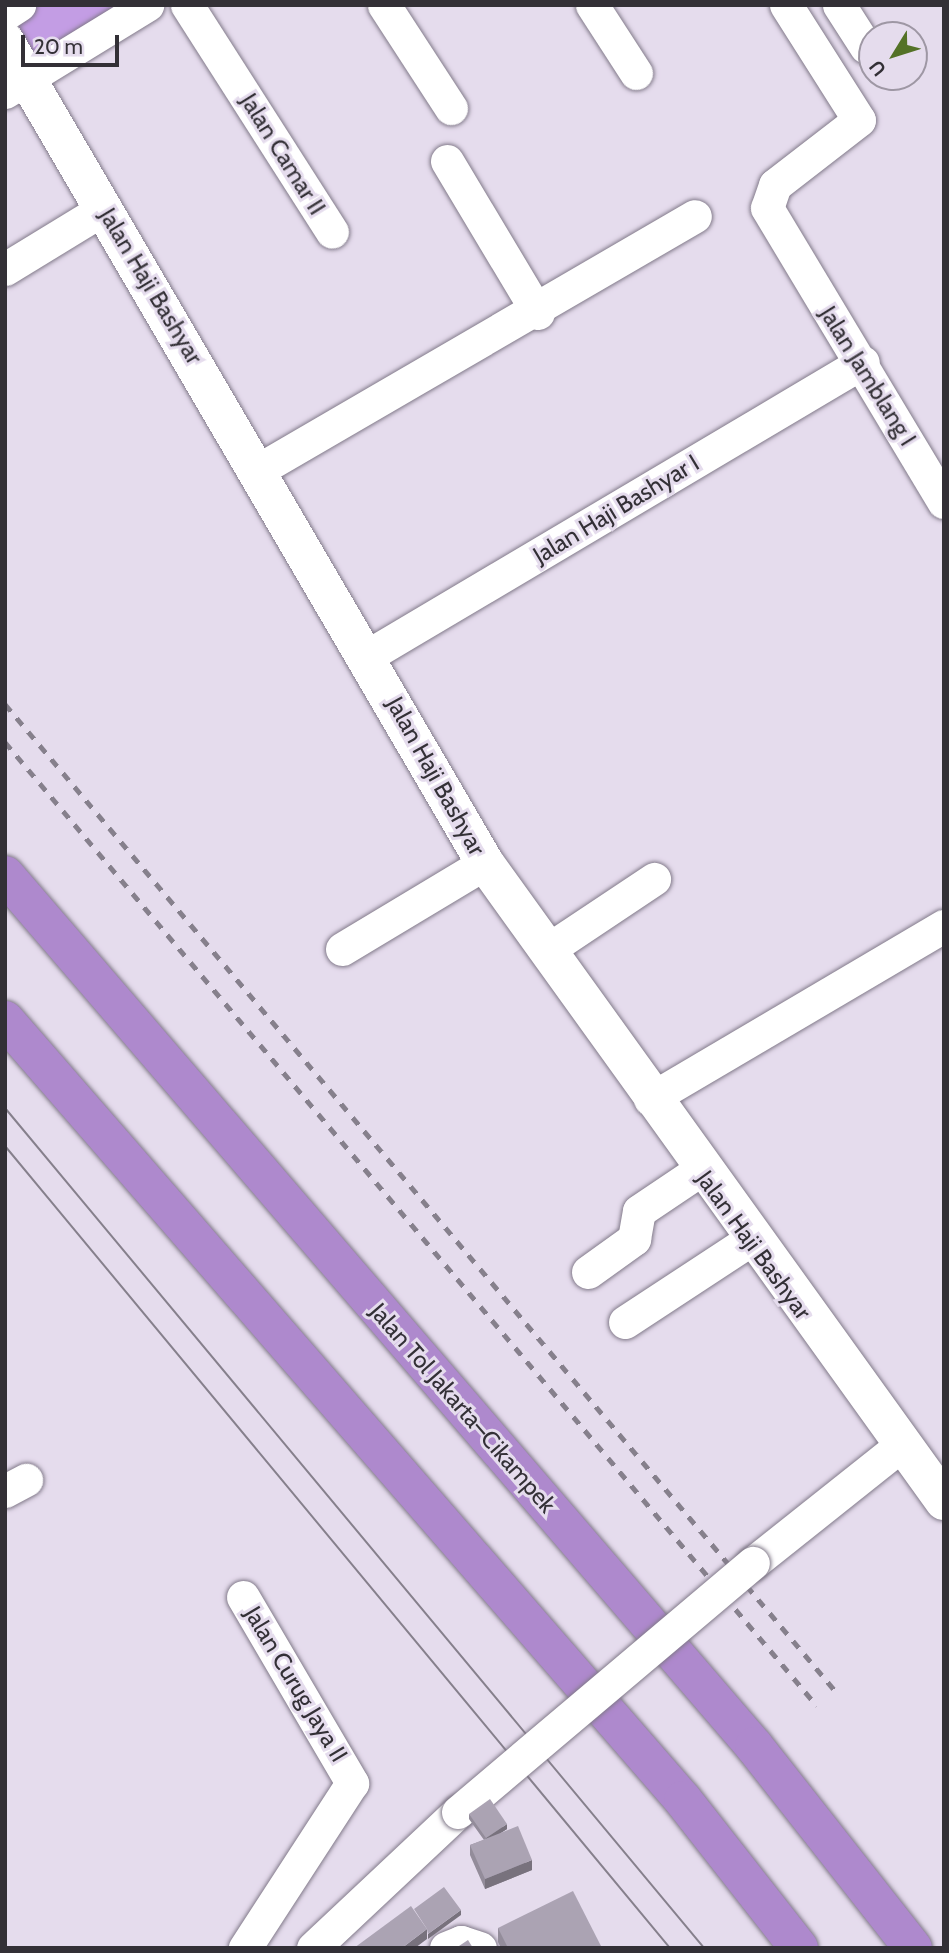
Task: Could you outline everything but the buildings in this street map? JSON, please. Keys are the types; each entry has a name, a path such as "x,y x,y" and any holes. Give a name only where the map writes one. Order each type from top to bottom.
{"highway":[{"name":"Jalan Tol Jakarta–Cikampek","path":"5,875 754,1746 913,1948"},
{"path":"5,1020 682,1800 799,1948"}],"street":[{"path":"5,14 19,5"},
{"path":"16,71 147,5"},
{"name":"Jalan Camar II","path":"187,5 332,233"},
{"path":"384,5 451,108"},
{"path":"592,5 636,74"},
{"name":"Jalan Jamblang I","path":"786,5 859,120 775,185 767,208 813,287 863,362 941,491"},
{"path":"839,5 858,35"},
{"name":"Jalan Haji Bashyar","path":"16,71 105,208 260,469 369,655 485,863 750,1240 900,1446 944,1501"},
{"path":"447,161 538,313"},
{"path":"5,269 105,208"},
{"path":"260,469 538,313 695,216"},
{"name":"Jalan Haji Bashyar I","path":"369,655 863,362"},
{"path":"342,949 485,863"},
{"path":"546,951 654,879"},
{"path":"649,1099 944,926"},
{"path":"588,1272 634,1239 639,1211 700,1170"},
{"path":"625,1322 750,1240"},
{"path":"313,1948 458,1812 753,1563 900,1446"},
{"name":"Jalan Curug Jaya II","path":"243,1597 352,1783 245,1948"},
{"path":"446,1948 461,1942 480,1948"}],"waterway":[{"path":"5,61 98,5"}],"tram line":[{"path":"5,1108 704,1948"},
{"path":"5,1146 670,1948"}],"railway":[{"path":"5,704 837,1693"},
{"path":"5,742 817,1706"}]}
